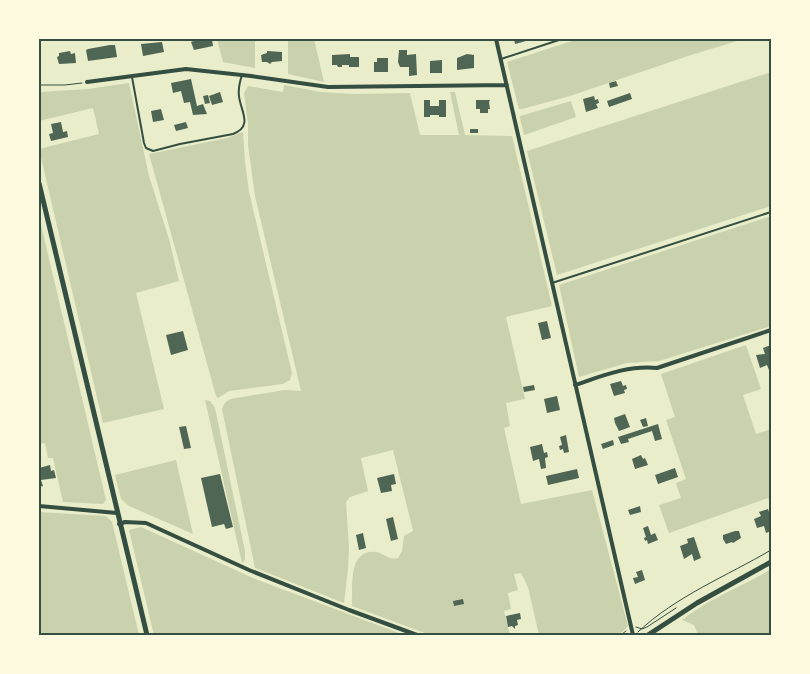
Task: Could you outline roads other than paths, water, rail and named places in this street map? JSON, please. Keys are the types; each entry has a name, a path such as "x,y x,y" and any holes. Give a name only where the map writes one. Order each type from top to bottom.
{"street":[{"path":"496,39 633,635"},
{"path":"87,82 186,68 328,87 507,85"},
{"path":"39,183 147,635"},
{"path":"575,385 631,368 657,368 771,330"},
{"path":"39,506 117,513"},
{"path":"119,524 125,522 146,523 249,570 417,635"},
{"path":"648,635 697,603 771,562"}],"lane":[{"path":"501,59 562,39"},
{"path":"132,75 144,144 146,148 153,151 239,132 244,124 239,96 242,75"},
{"path":"552,283 771,212"}]}
